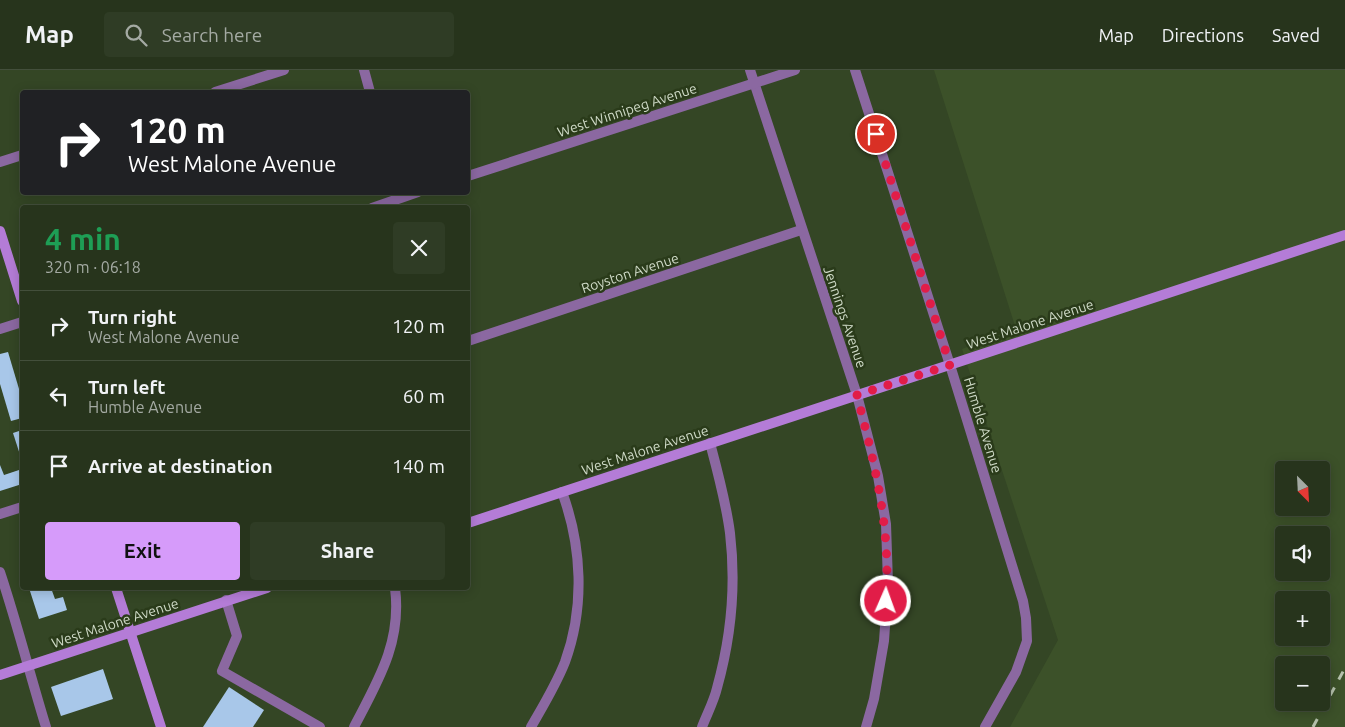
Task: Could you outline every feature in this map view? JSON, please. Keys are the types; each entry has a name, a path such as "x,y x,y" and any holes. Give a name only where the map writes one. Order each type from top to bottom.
{"street":[{"path":"221,90 284,70"},
{"path":"364,70 369,90"},
{"name":"Jennings Avenue","path":"750,70 801,230 857,395 878,476 884,514 888,583 884,641 874,699 866,727"},
{"name":"West Winnipeg Avenue","path":"470,175 794,70"},
{"name":"Humble Avenue","path":"855,70 950,365 1026,618 1027,641 1016,672 985,727"},
{"path":"0,162 20,156"},
{"path":"381,205 410,195"},
{"name":"Royston Avenue","path":"470,340 801,230"},
{"path":"0,231 20,295"},
{"name":"West Malone Avenue","path":"470,521 1345,235"},
{"path":"0,329 20,323"},
{"path":"702,727 717,690 724,657 730,613 732,573 730,533 723,493 710,443"},
{"path":"531,727 565,662 574,633 577,614 579,563 575,538 562,492"},
{"path":"0,514 20,508"},
{"path":"0,572 18,626 27,666 46,727"},
{"path":"117,590 161,727"},
{"name":"West Malone Avenue","path":"0,675 260,590"},
{"path":"354,727 388,658 396,626 395,590"},
{"path":"226,600 237,636 222,671 320,727"}],"shaded area":[{"path":"934,70 1345,70 1345,727 1010,727 1058,640 962,349 1016,329"}],"building":[{"path":"8,352 20,392 20,419 11,421 0,384 0,354"},
{"path":"20,431 20,455 13,433"},
{"path":"0,465 4,475 20,470 20,485 0,491"},
{"path":"30,590 52,590 55,599 63,597 67,610 39,619"},
{"path":"103,669 113,699 61,716 51,687"},
{"path":"229,687 264,710 253,727 203,727"}],"railway":[{"path":"1313,727 1345,668"}],"route":[{"path":"876,134 950,365 857,395 878,476 886,524 888,583 886,601"}]}
